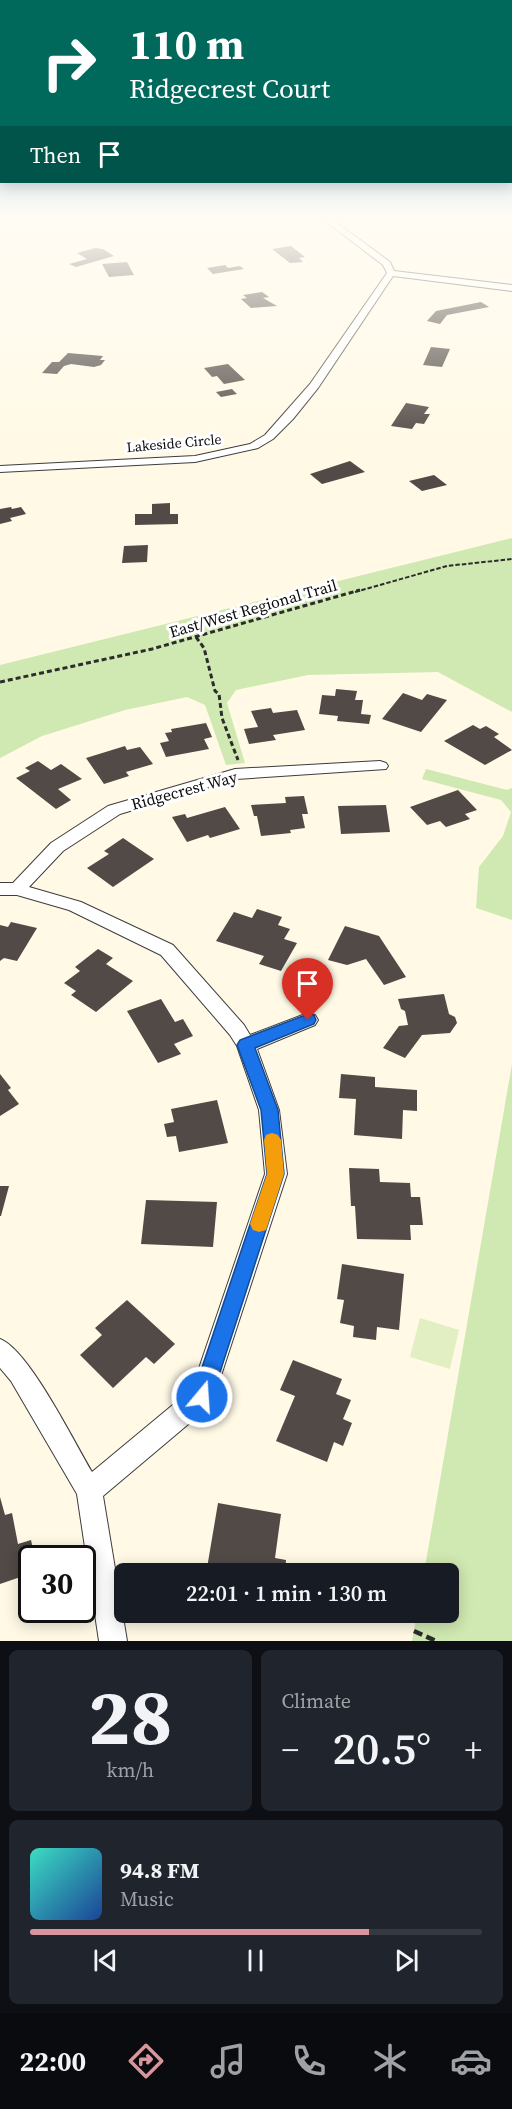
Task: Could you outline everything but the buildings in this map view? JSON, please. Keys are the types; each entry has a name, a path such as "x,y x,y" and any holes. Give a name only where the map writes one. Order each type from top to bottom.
{"street":[{"name":"Lakeside Circle","path":"0,469 195,459 254,446 269,437 289,417 314,386 377,294"},
{"name":"Ridgecrest Way","path":"9,889 57,847 114,810 239,774 380,766"},
{"path":"9,889 75,906 167,950 237,1030 246,1045 269,1110 276,1174 202,1397 89,1491"},
{"path":"246,1045 308,1020"},
{"path":"0,1350 20,1373 89,1491 113,1641"}],"path":[{"name":"East/West Regional Trail","path":"0,682 152,650 447,566 512,559"},
{"path":"196,637 204,648 215,691 219,694 222,718 236,752 239,774"},
{"path":"414,1631 436,1641"}],"green space":[{"path":"512,538 512,712 438,672 308,675 236,690 227,703 245,763 226,765 205,705 187,697 125,710 42,736 0,758 0,665"},
{"path":"426,769 507,790 512,788 512,920 476,908 479,867 503,836 511,812 501,800 422,779"},
{"path":"512,1064 512,1641 412,1641 415,1623 459,1623 459,1563 426,1563"},
{"path":"420,1318 459,1330 450,1369 410,1357"}],"slow traffic":[{"path":"259,1224 276,1174 272,1140"}],"route":[{"path":"202,1397 276,1174 269,1110 246,1045 308,1020"}]}
